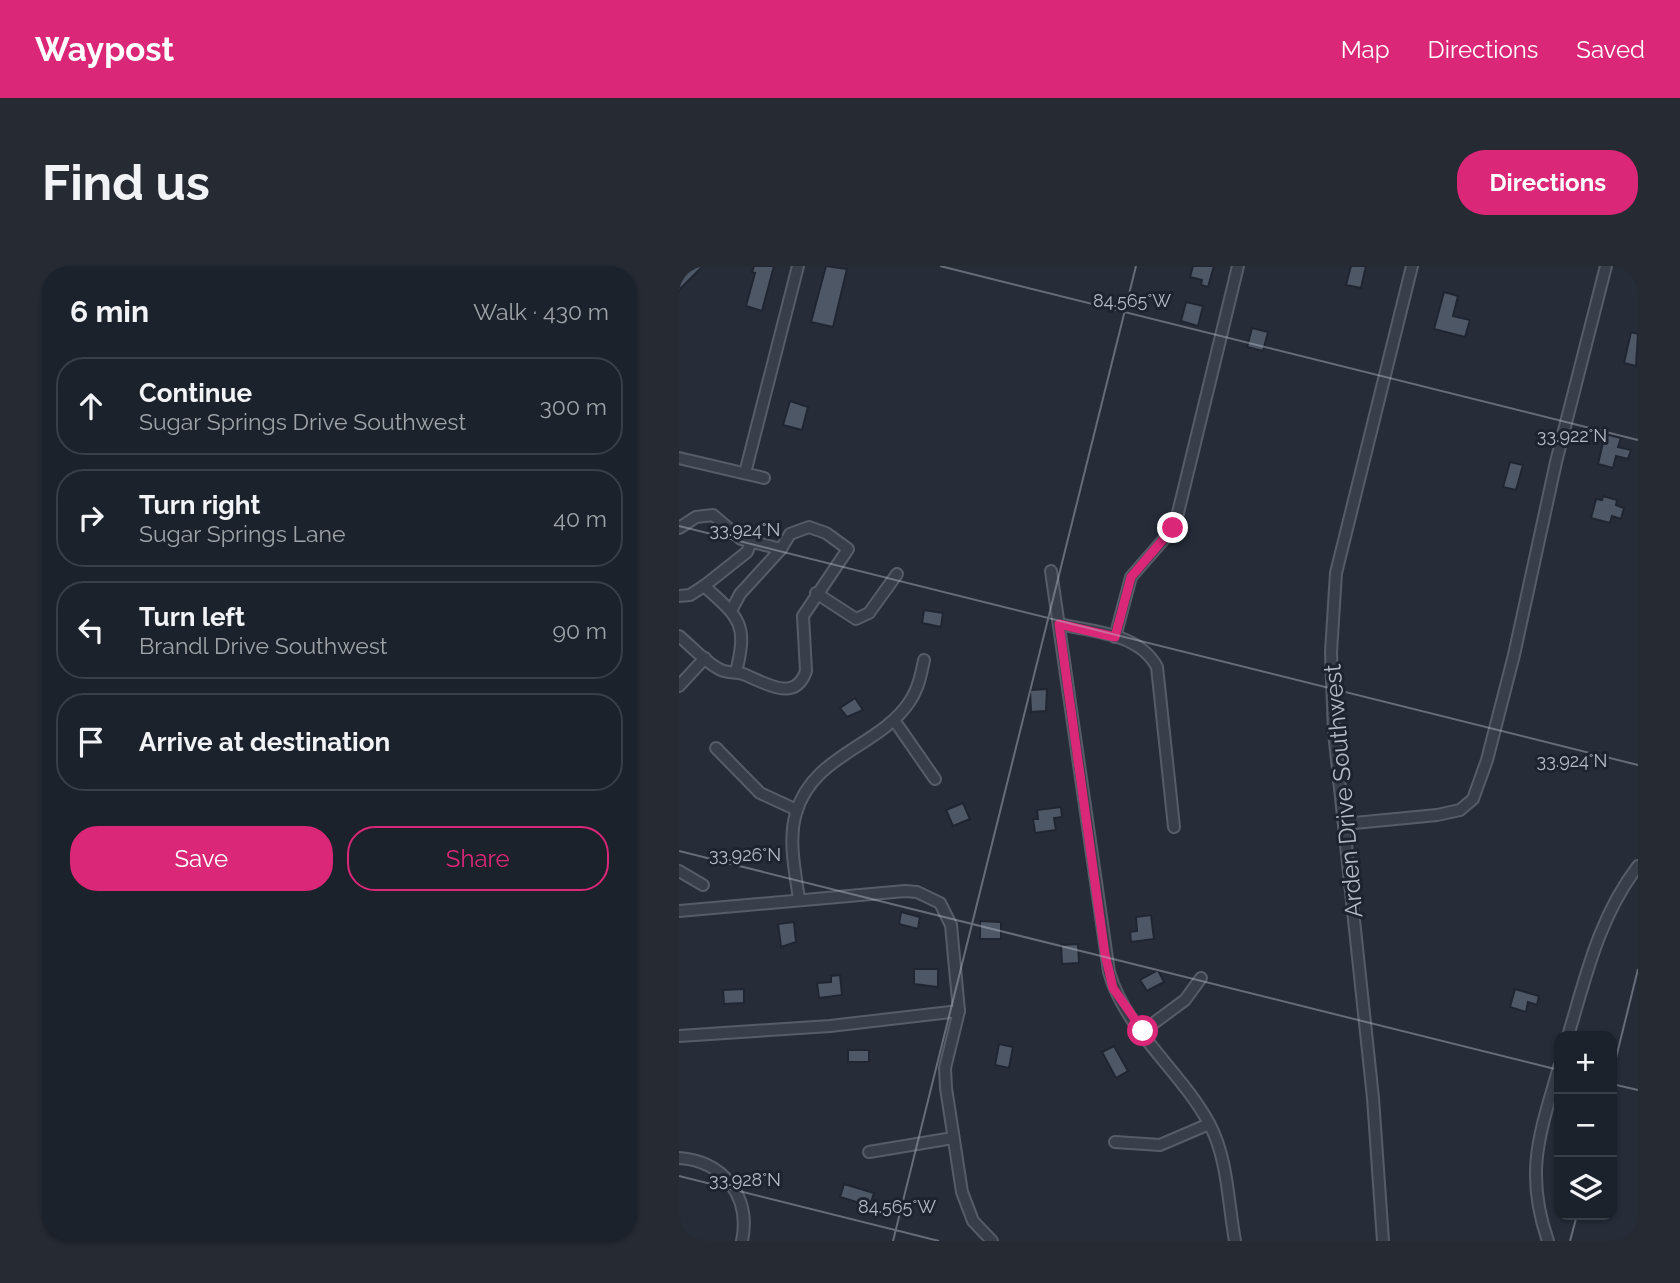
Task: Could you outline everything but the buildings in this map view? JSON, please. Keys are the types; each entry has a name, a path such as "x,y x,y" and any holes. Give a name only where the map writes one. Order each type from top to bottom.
{"street":[{"path":"745,473 798,266"},
{"path":"1115,637 1131,577 1165,538 1177,517 1238,266"},
{"name":"Arden Drive Southwest","path":"1383,1241 1373,1098 1334,732 1331,652 1336,573 1412,266"},
{"path":"1344,824 1437,815 1460,810 1473,799 1487,760 1514,655 1556,462 1606,266"},
{"path":"679,458 764,478"},
{"path":"679,528 696,517 713,515 741,539 781,549"},
{"path":"679,636 721,670 736,672 783,690 792,689 804,679 806,671 801,628 803,615 848,549 826,533 809,527 790,534 781,549 740,594 731,611"},
{"path":"679,596 690,595 704,586 747,552 751,542"},
{"path":"1051,571 1105,954 1113,988 1209,1124 1221,1155 1235,1241"},
{"path":"816,593 856,619 869,613 897,574"},
{"path":"704,586 737,617 744,640 736,672"},
{"path":"1059,624 1135,643 1149,653 1157,667 1174,827"},
{"path":"679,686 705,657"},
{"path":"799,899 793,843 797,810 810,786 827,765 894,720 916,691 924,660"},
{"path":"894,720 935,779"},
{"path":"716,748 760,793 797,810"},
{"path":"1569,1031 1585,971 1599,932 1638,866"},
{"path":"679,871 703,885"},
{"path":"679,911 799,899 917,892 940,903 951,925 959,1011 944,1075 953,1138 962,1192 969,1214 992,1241"},
{"path":"1143,1031 1185,1000 1201,978"},
{"path":"679,1036 839,1025 959,1011"},
{"path":"1548,1241 1537,1192 1535,1165 1537,1146 1554,1085"},
{"path":"1115,1142 1160,1145 1209,1124"},
{"path":"869,1152 953,1138"},
{"path":"679,1158 707,1164 720,1171 731,1182 742,1207 741,1241"}],"route":[{"path":"1143,1031 1126,1011 1113,988 1108,972 1059,624 1115,637 1131,577 1139,564 1173,528"}]}
